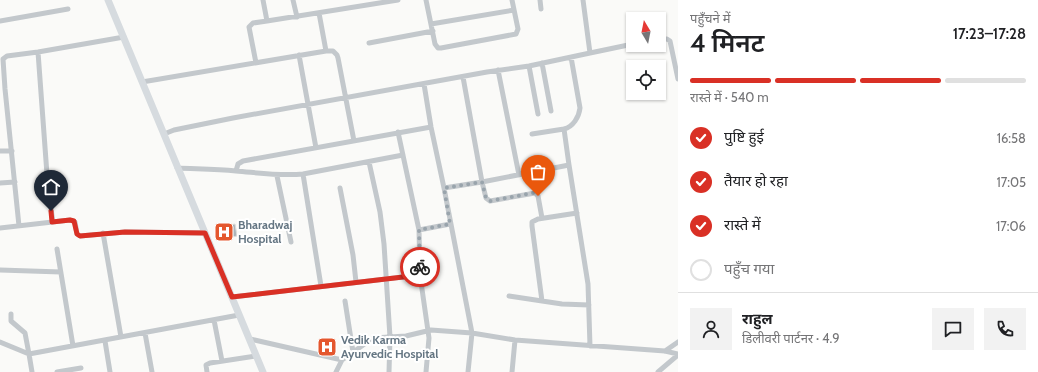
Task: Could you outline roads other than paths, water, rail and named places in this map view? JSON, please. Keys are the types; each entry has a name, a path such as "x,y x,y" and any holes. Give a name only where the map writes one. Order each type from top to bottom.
{"main road":[{"path":"108,0 263,372"}],"street":[{"path":"263,0 267,21"},
{"path":"293,0 297,17"},
{"path":"256,63 249,27 253,23 398,0"},
{"path":"426,0 436,46 441,48 516,34 518,29 512,0"},
{"path":"540,0 541,9"},
{"path":"583,0 590,52"},
{"path":"0,21 68,9"},
{"path":"431,24 514,10"},
{"path":"320,13 326,51"},
{"path":"369,43 432,31"},
{"path":"19,226 12,151 2,86 2,63 4,57 124,37"},
{"path":"666,39 670,41 678,79"},
{"path":"164,134 174,130 233,118 463,76 529,66 626,45"},
{"path":"142,82 300,55 333,51 337,55 354,141"},
{"path":"38,52 52,222"},
{"path":"300,55 316,148"},
{"path":"532,134 568,128 579,116 580,108 571,57"},
{"path":"542,63 551,111"},
{"path":"529,66 538,114"},
{"path":"498,70 519,175"},
{"path":"463,76 486,198 490,201 536,193 538,196 542,218"},
{"path":"424,84 430,127 444,188 472,333 468,372"},
{"path":"236,171 238,164 243,160 430,127"},
{"path":"564,129 586,264 590,346"},
{"path":"398,132 419,230 420,275 429,343 426,372"},
{"path":"0,151 12,151"},
{"path":"177,168 236,171 277,176 303,174 403,155"},
{"path":"370,162 380,212 390,336 389,372"},
{"path":"444,188 569,165"},
{"path":"303,174 321,286"},
{"path":"277,176 291,242"},
{"path":"0,183 15,182"},
{"path":"340,188 352,248 356,282"},
{"path":"542,302 532,222 542,218 577,213"},
{"path":"0,228 70,220 74,221 77,234 80,236 125,232 205,233"},
{"path":"419,230 450,224"},
{"path":"103,233 121,338"},
{"path":"57,249 73,346"},
{"path":"0,270 61,272"},
{"path":"232,297 420,275"},
{"path":"508,296 542,302 589,305"},
{"path":"345,301 353,352"},
{"path":"11,314 12,321 25,333 32,372"},
{"path":"0,342 29,354 239,315"},
{"path":"214,320 222,361"},
{"path":"336,372 342,360 373,338 406,336 428,330 472,333 515,340 674,353"},
{"path":"145,333 152,372"},
{"path":"250,339 342,360"},
{"path":"105,340 110,372"},
{"path":"512,372 515,340"},
{"path":"658,372 674,353 678,342"},
{"path":"207,372 208,364 256,356"},
{"path":"57,372 80,368"}],"place":[{"name":"Bharadwaj Hospital","path":"224,232"},
{"name":"Vedik Karma Ayurvedic Hospital","path":"327,347"}]}
